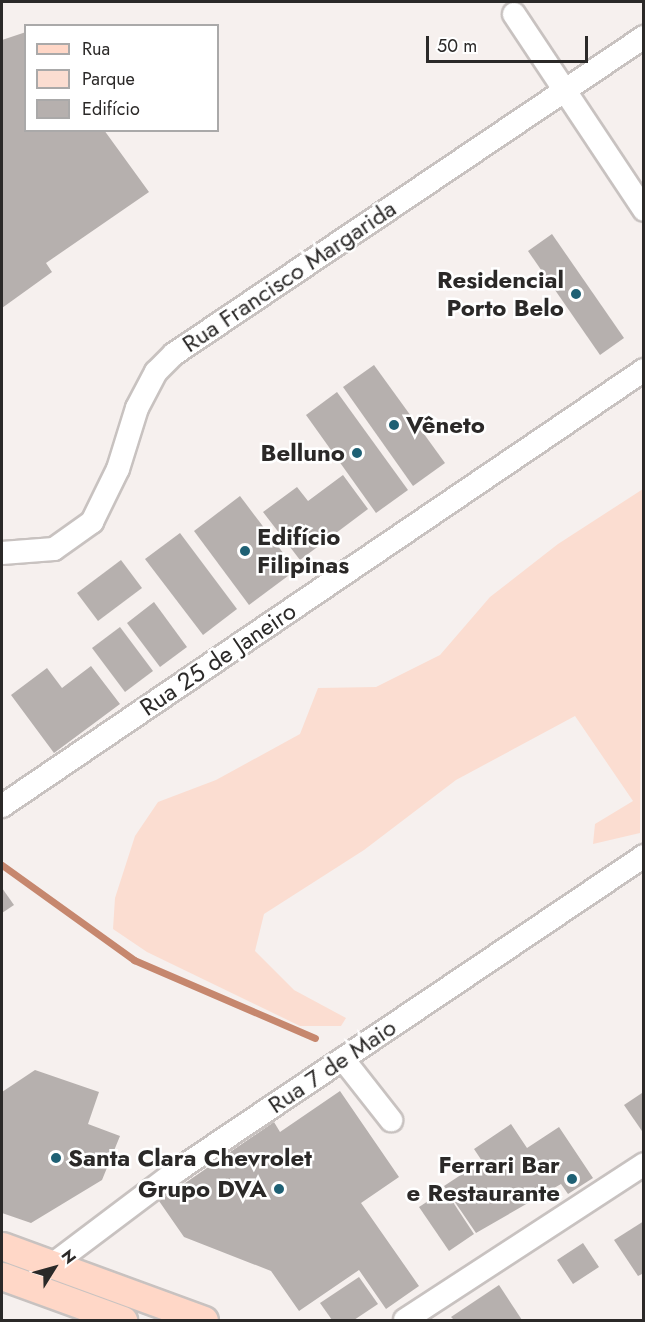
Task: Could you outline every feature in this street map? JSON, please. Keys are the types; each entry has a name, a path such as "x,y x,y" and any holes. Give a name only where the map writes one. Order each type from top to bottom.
{"main road":[{"path":"2,1246 204,1320"},
{"path":"2,1276 111,1318"}],"street":[{"path":"514,14 644,210"},
{"name":"Rua Francisco Margarida","path":"2,553 54,549 92,522 118,469 136,408 156,372 174,354 566,92 644,37"},
{"name":"Rua 25 de Janeiro","path":"2,806 644,370"},
{"name":"Rua 7 de Maio","path":"27,1285 51,1264 343,1059 644,856"},
{"path":"343,1059 391,1120"},
{"path":"405,1320 644,1164"}],"green space":[{"path":"643,489 640,833 593,844 595,824 633,801 575,716 456,780 364,850 264,914 255,951 294,990 346,1018 341,1026 300,1026 147,952 113,929 115,898 135,836 158,802 216,780 300,734 318,688 376,687 440,655 490,597 558,544"}],"building":[{"path":"24,33 24,132 105,132 149,192 46,263 52,272 2,308 2,40"},
{"name":"Residencial Porto Belo","path":"552,234 624,338 600,355 528,251"},
{"name":"Vêneto","path":"374,365 445,463 413,486 343,387"},
{"name":"Belluno","path":"337,392 408,490 376,513 306,415"},
{"path":"343,475 368,509 300,560 263,512 297,487 308,501"},
{"name":"Edifício Filipinas","path":"240,496 296,570 249,605 194,531"},
{"path":"180,533 237,609 203,635 145,559"},
{"path":"121,560 142,588 98,621 77,593"},
{"path":"154,602 187,647 160,667 127,623"},
{"path":"120,627 153,671 125,692 92,648"},
{"path":"91,666 120,704 54,753 11,695 47,668 62,688"},
{"path":"2,888 14,905 2,913"},
{"name":"Santa Clara Chevrolet","path":"35,1070 99,1092 88,1124 120,1136 102,1180 31,1223 2,1213 2,1092"},
{"name":"Grupo DVA","path":"340,1091 399,1177 361,1203 419,1286 386,1309 359,1270 299,1311 271,1271 184,1237 159,1201 274,1122 280,1132"},
{"path":"642,1093 644,1095 644,1134 624,1105"},
{"path":"511,1124 527,1148 559,1127 593,1178 568,1194 561,1184 476,1233 444,1186 482,1161 474,1149"},
{"path":"445,1190 474,1234 449,1251 419,1207"},
{"path":"644,1221 644,1273 638,1276 614,1240"},
{"path":"583,1243 599,1267 573,1284 557,1260"},
{"path":"359,1277 378,1304 354,1320 332,1320 320,1303"},
{"path":"499,1285 522,1320 454,1320 451,1317"}],"waterway":[{"path":"2,865 134,960 315,1038"}],"place":[{"name":"Residencial Porto Belo","path":"576,294"},
{"name":"Vêneto","path":"394,425"},
{"name":"Belluno","path":"357,453"},
{"name":"Edifício Filipinas","path":"245,551"},
{"name":"Santa Clara Chevrolet","path":"56,1158"},
{"name":"Ferrari Bar e Restaurante","path":"572,1179"},
{"name":"Grupo DVA","path":"279,1189"}]}
